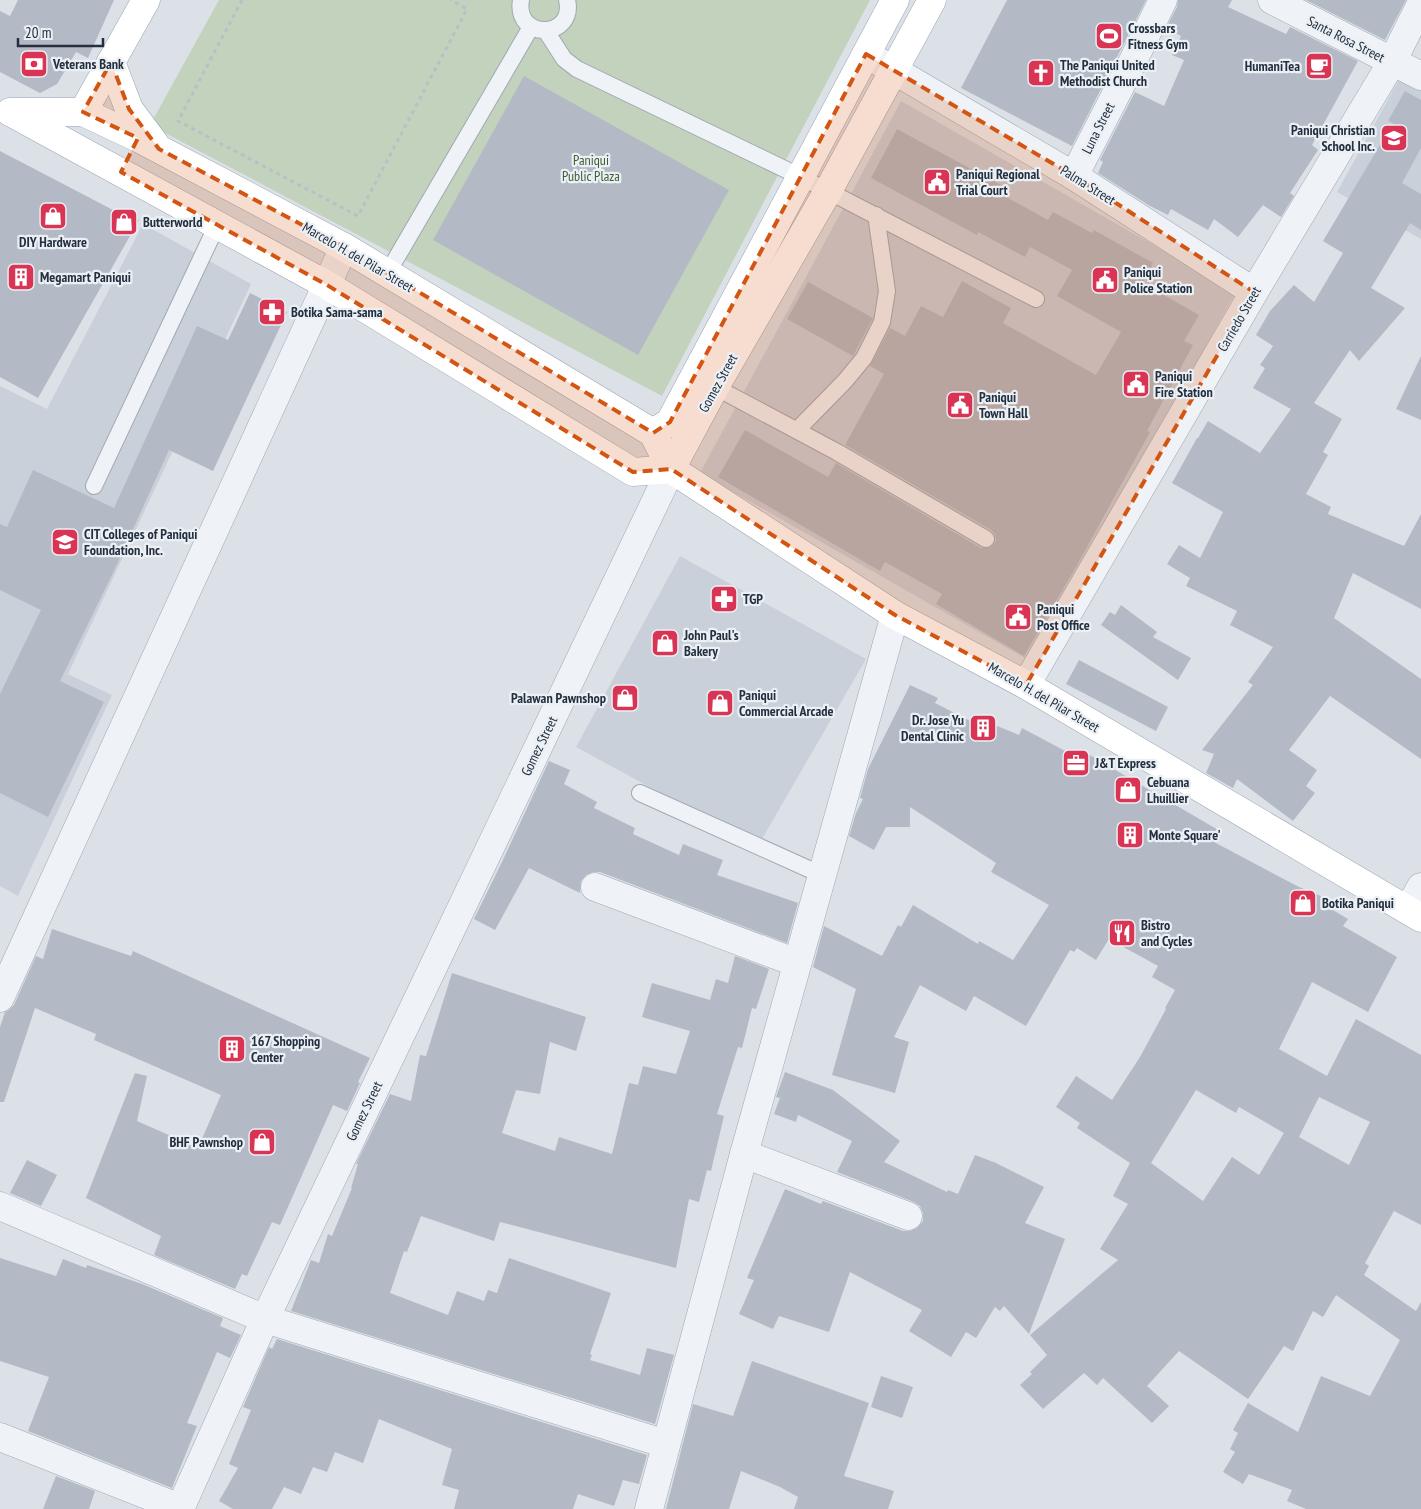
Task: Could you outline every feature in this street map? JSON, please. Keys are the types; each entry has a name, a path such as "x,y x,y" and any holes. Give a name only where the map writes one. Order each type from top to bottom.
{"main road":[{"path":"83,112 146,0"},
{"name":"Gomez Street","path":"653,433 670,422 895,0"},
{"name":"Gomez Street","path":"672,469 715,387 828,191 932,0"},
{"path":"111,62 129,109 149,144 121,172"},
{"name":"Marcelo H. del Pilar Street","path":"5,110 83,112 149,144 344,247 653,433 672,469 895,614 1026,685 1414,914"},
{"name":"Marcelo H. del Pilar Street","path":"5,110 327,285 634,472 672,469"}],"street":[{"name":"Luna Street","path":"1074,176 1163,0"},
{"name":"Santa Rosa Street","path":"1272,0 1421,76"},
{"name":"Carriedo Street","path":"1026,685 1254,292 1392,62 1421,4"},
{"name":"Palma Street","path":"866,54 1074,176 1254,292"},
{"path":"0,998 344,247"},
{"name":"Gomez Street","path":"180,1508 265,1318 672,469"},
{"path":"649,1509 744,1154 895,614"},
{"path":"595,887 797,964"},
{"path":"1414,914 1421,887"},
{"path":"744,1154 908,1216"},
{"path":"0,1206 265,1318 666,1444"},
{"path":"0,1437 180,1508"}],"lane":[{"path":"387,274 539,29 560,25 565,18 568,11 567,0"},
{"path":"516,2 525,21 539,29 564,59 577,69 800,176 1036,299"},
{"path":"797,430 845,381 864,358 882,322 887,291 876,215"},
{"path":"94,486 217,225"},
{"path":"715,387 797,430 986,539"},
{"path":"640,793 822,875"}],"path":[{"path":"242,0 178,121 358,216 467,8 451,0"}],"highlighted area":[{"path":"866,54 1074,176 1254,292 1026,685 895,615 671,469 633,472 327,285 121,172 138,138 83,112 111,62 129,109 159,149 344,247 653,433 670,422"}],"shaded area":[{"name":"Paniqui Christian School Inc.","path":"1402,74 1421,85 1421,239 1337,192"},
{"path":"901,101 1236,292 1030,661 700,473"},
{"name":"CIT Colleges of Paniqui Foundation, Inc.","path":"143,224 251,284 68,674 112,695 18,896 0,886 0,386 47,409"},
{"name":"Paniqui Commercial Arcade","path":"680,556 866,659 758,846 576,747"}],"green space":[{"name":"Paniqui Public Plaza","path":"219,0 870,0 662,396 150,125"}],"building":[{"path":"18,0 114,0 88,58 76,52 57,84 40,93 0,72 0,11 10,16"},
{"name":"The Paniqui United Methodist Church","path":"1007,0 1146,0 1072,146 961,88"},
{"path":"1178,0 1232,0 1228,7 1286,34 1290,27 1358,61 1312,145 1318,150 1290,193 1294,196 1281,217 1263,205 1238,237 1214,219 1208,230 1171,209 1168,215 1150,206 1098,173 1103,162 1100,160 1135,92 1164,106 1184,60 1172,55 1181,36 1166,28 1177,7"},
{"path":"1306,0 1406,0 1385,40"},
{"path":"524,76 729,190 638,355 433,240"},
{"path":"1405,91 1421,100 1421,148 1402,183 1421,194 1421,230 1410,223 1371,288 1405,308 1359,361 1350,350 1314,403 1342,419 1323,452 1328,455 1306,494 1331,507 1328,514 1404,546 1421,514 1421,609 1353,573 1334,618 1421,679 1421,759 1330,696 1289,750 1317,770 1306,786 1315,793 1293,821 1237,779 1233,788 1206,773 1214,754 1202,750 1253,685 1248,682 1273,647 1230,625 1237,611 1186,586 1190,578 1167,564 1179,545 1200,558 1223,512 1172,483 1208,421 1260,453 1291,409 1253,388 1265,368 1260,365 1273,346 1256,335 1270,311 1294,285 1314,302 1343,253 1323,241 1393,123 1388,121"},
{"path":"897,129 1003,186 999,193 1048,220 1053,212 1092,233 1094,230 1153,263 1143,283 1199,315 1184,341 1193,345 1147,431 1150,432 1076,567 1024,656 936,604 942,594 885,562 880,571 718,477 745,430 828,477 836,463 981,548 990,548 996,540 995,534 991,530 845,445 884,374 870,366 890,328 905,336 921,306 943,317 962,281 1011,308 1003,323 1096,375 1121,332 1057,296 1072,270 1030,247 1025,257 978,232 977,235 871,178"},
{"path":"0,151 115,211 116,209 139,220 38,398 0,377"},
{"path":"808,282 873,318 853,356 787,319"},
{"path":"250,293 287,312 213,471 169,450 113,573 60,681 104,702 48,817 0,793 0,694 41,610 0,590 0,524 7,527 33,470 114,508 197,326 228,340"},
{"path":"1421,356 1421,420 1396,409"},
{"path":"1121,605 1157,632 1153,637 1191,658 1178,680 1101,625 1110,612 1115,615"},
{"path":"1079,660 1168,707 1156,731 1066,684"},
{"path":"910,685 938,698 935,703 978,725 980,719 1019,735 1022,728 1084,761 1088,754 1220,831 1214,842 1299,887 1323,897 1321,903 1348,919 1343,926 1397,957 1368,1012 1312,982 1279,1049 1327,1076 1356,1019 1421,1055 1421,1225 1394,1211 1365,1263 1369,1266 1364,1275 1416,1311 1421,1302 1421,1509 1306,1509 1287,1501 1292,1490 1249,1474 1243,1484 1223,1472 1235,1452 1230,1449 1238,1433 1233,1430 1248,1403 1298,1432 1321,1376 1370,1396 1400,1340 1336,1295 1323,1317 1313,1311 1293,1351 1284,1346 1248,1399 1179,1351 1147,1386 1169,1406 1152,1423 1103,1378 1097,1385 1084,1373 1043,1409 1020,1385 1032,1374 1030,1372 1047,1355 1030,1335 1118,1260 1100,1249 1128,1204 1113,1196 1130,1163 1077,1128 1080,1123 1056,1107 1076,1076 1112,1100 1140,1057 1175,990 1152,977 1158,966 1109,939 1096,960 1077,948 1074,952 1070,950 1026,1026 974,996 966,1011 920,985 894,1037 909,1042 895,1093 832,1075 856,989 813,967 824,926 882,956 898,925 901,927 913,905 978,944 979,941 1013,960 1049,905 991,872 996,863 910,807 910,827 886,827 874,850 849,836 856,813 863,799 860,798 868,769","holes":["1196,1090 1236,1113 1239,1107 1284,1133 1259,1175 1232,1157 1203,1201 1151,1163","1319,1097 1370,1122 1349,1165 1299,1137"]},
{"path":"549,761 570,770 564,784 597,802 594,808 635,828 633,834 679,855 683,844 723,860 717,875 798,903 787,943 600,872 586,875 581,881 580,893 529,868 495,930 474,919"},
{"path":"52,929 131,956 133,951 370,1058 347,1111 333,1105 280,1225 272,1222 247,1276 242,1274 235,1289 154,1255 161,1236 86,1198 135,1073 147,1076 137,1121 198,1148 221,1095 94,1040 96,1034 35,1008 4,1102 0,1102 0,1027 5,1012 14,1005 36,956 43,959"},
{"path":"735,956 769,969 756,1009 752,1008 742,1048 738,1047 717,1114 724,1116 711,1171 707,1170 699,1202 689,1199 676,1268 500,1222 494,1241 421,1216 407,1252 404,1251 390,1293 448,1315 457,1291 484,1301 488,1290 497,1293 509,1258 611,1293 590,1354 592,1355 590,1360 640,1375 647,1348 674,1355 655,1424 291,1311 311,1260 319,1263 328,1234 332,1236 352,1188 358,1164 356,1164 390,1094 411,1101 420,1055 426,1056 452,973 586,1017 576,1051 550,1042 540,1094 516,1090 502,1133 555,1151 559,1137 612,1154 629,1083 638,1085 643,1066 676,1074 690,1031 642,1017 652,983 710,1000 716,979 728,983"},
{"path":"785,1072 833,1090 900,1141 884,1162 947,1192 948,1190 958,1194 975,1155 996,1163 1044,1187 1025,1223 1065,1239 1029,1334 1004,1306 1000,1311 995,1307 976,1338 966,1332 951,1357 909,1331 922,1310 850,1272 829,1332 779,1316 773,1329 739,1314 754,1280 747,1278 785,1189 821,1204 823,1201 903,1231 917,1228 923,1221 923,1213 920,1206 914,1202 837,1172 852,1141 798,1115 796,1122 774,1114 780,1098 776,1097"},
{"path":"27,1160 57,1175 41,1206 10,1193"},
{"path":"0,1258 56,1276 63,1259 86,1268 87,1265 142,1284 223,1318 220,1326 241,1335 230,1358 217,1352 187,1423 197,1426 172,1488 28,1431 49,1377 0,1361"},
{"path":"277,1339 647,1455 639,1484 623,1480 614,1506 578,1494 573,1509 454,1509 459,1490 442,1485 452,1449 379,1419 363,1463 335,1452 327,1472 313,1467 301,1494 284,1487 272,1509 233,1509 219,1501 238,1468 229,1464 251,1410 243,1407 269,1347 272,1349"},
{"path":"752,1361 869,1403 844,1476 894,1491 888,1509 794,1509 798,1497 780,1487 741,1471 729,1509 666,1509 693,1404 733,1416"},
{"path":"881,1376 913,1387 902,1418 871,1407"},
{"path":"56,1476 95,1491 89,1509 43,1509"}],"place":[{"name":"Crossbars Fitness Gym","path":"1109,36"},
{"name":"Veterans Bank","path":"34,64"},
{"name":"HumaniTea","path":"1319,66"},
{"name":"The Paniqui United Methodist Church","path":"1041,73"},
{"name":"Paniqui Christian School Inc.","path":"1394,138"},
{"name":"Paniqui Regional Trial Court","path":"937,182"},
{"name":"DIY Hardware","path":"53,216"},
{"name":"Butterworld","path":"124,222"},
{"name":"Megamart Paniqui","path":"21,277"},
{"name":"Paniqui Police Station","path":"1105,280"},
{"name":"Botika Sama-sama","path":"272,312"},
{"name":"Paniqui Fire Station","path":"1136,384"},
{"name":"Paniqui Town Hall","path":"960,405"},
{"name":"CIT Colleges of Paniqui Foundation, Inc.","path":"65,542"},
{"name":"TGP","path":"724,599"},
{"name":"Paniqui Post Office","path":"1018,617"},
{"name":"John Paul's Bakery","path":"665,643"},
{"name":"Palawan Pawnshop","path":"625,698"},
{"name":"Paniqui Commercial Arcade","path":"720,703"},
{"name":"Dr. Jose Yu Dental Clinic","path":"983,728"},
{"name":"J&T Express","path":"1076,763"},
{"name":"Cebuana Lhuillier","path":"1128,790"},
{"name":"Monte Square'","path":"1130,835"},
{"name":"Botika Paniqui","path":"1303,903"},
{"name":"Bistro and Cycles","path":"1122,933"},
{"name":"167 Shopping Center","path":"232,1049"},
{"name":"BHF Pawnshop","path":"262,1142"}]}
